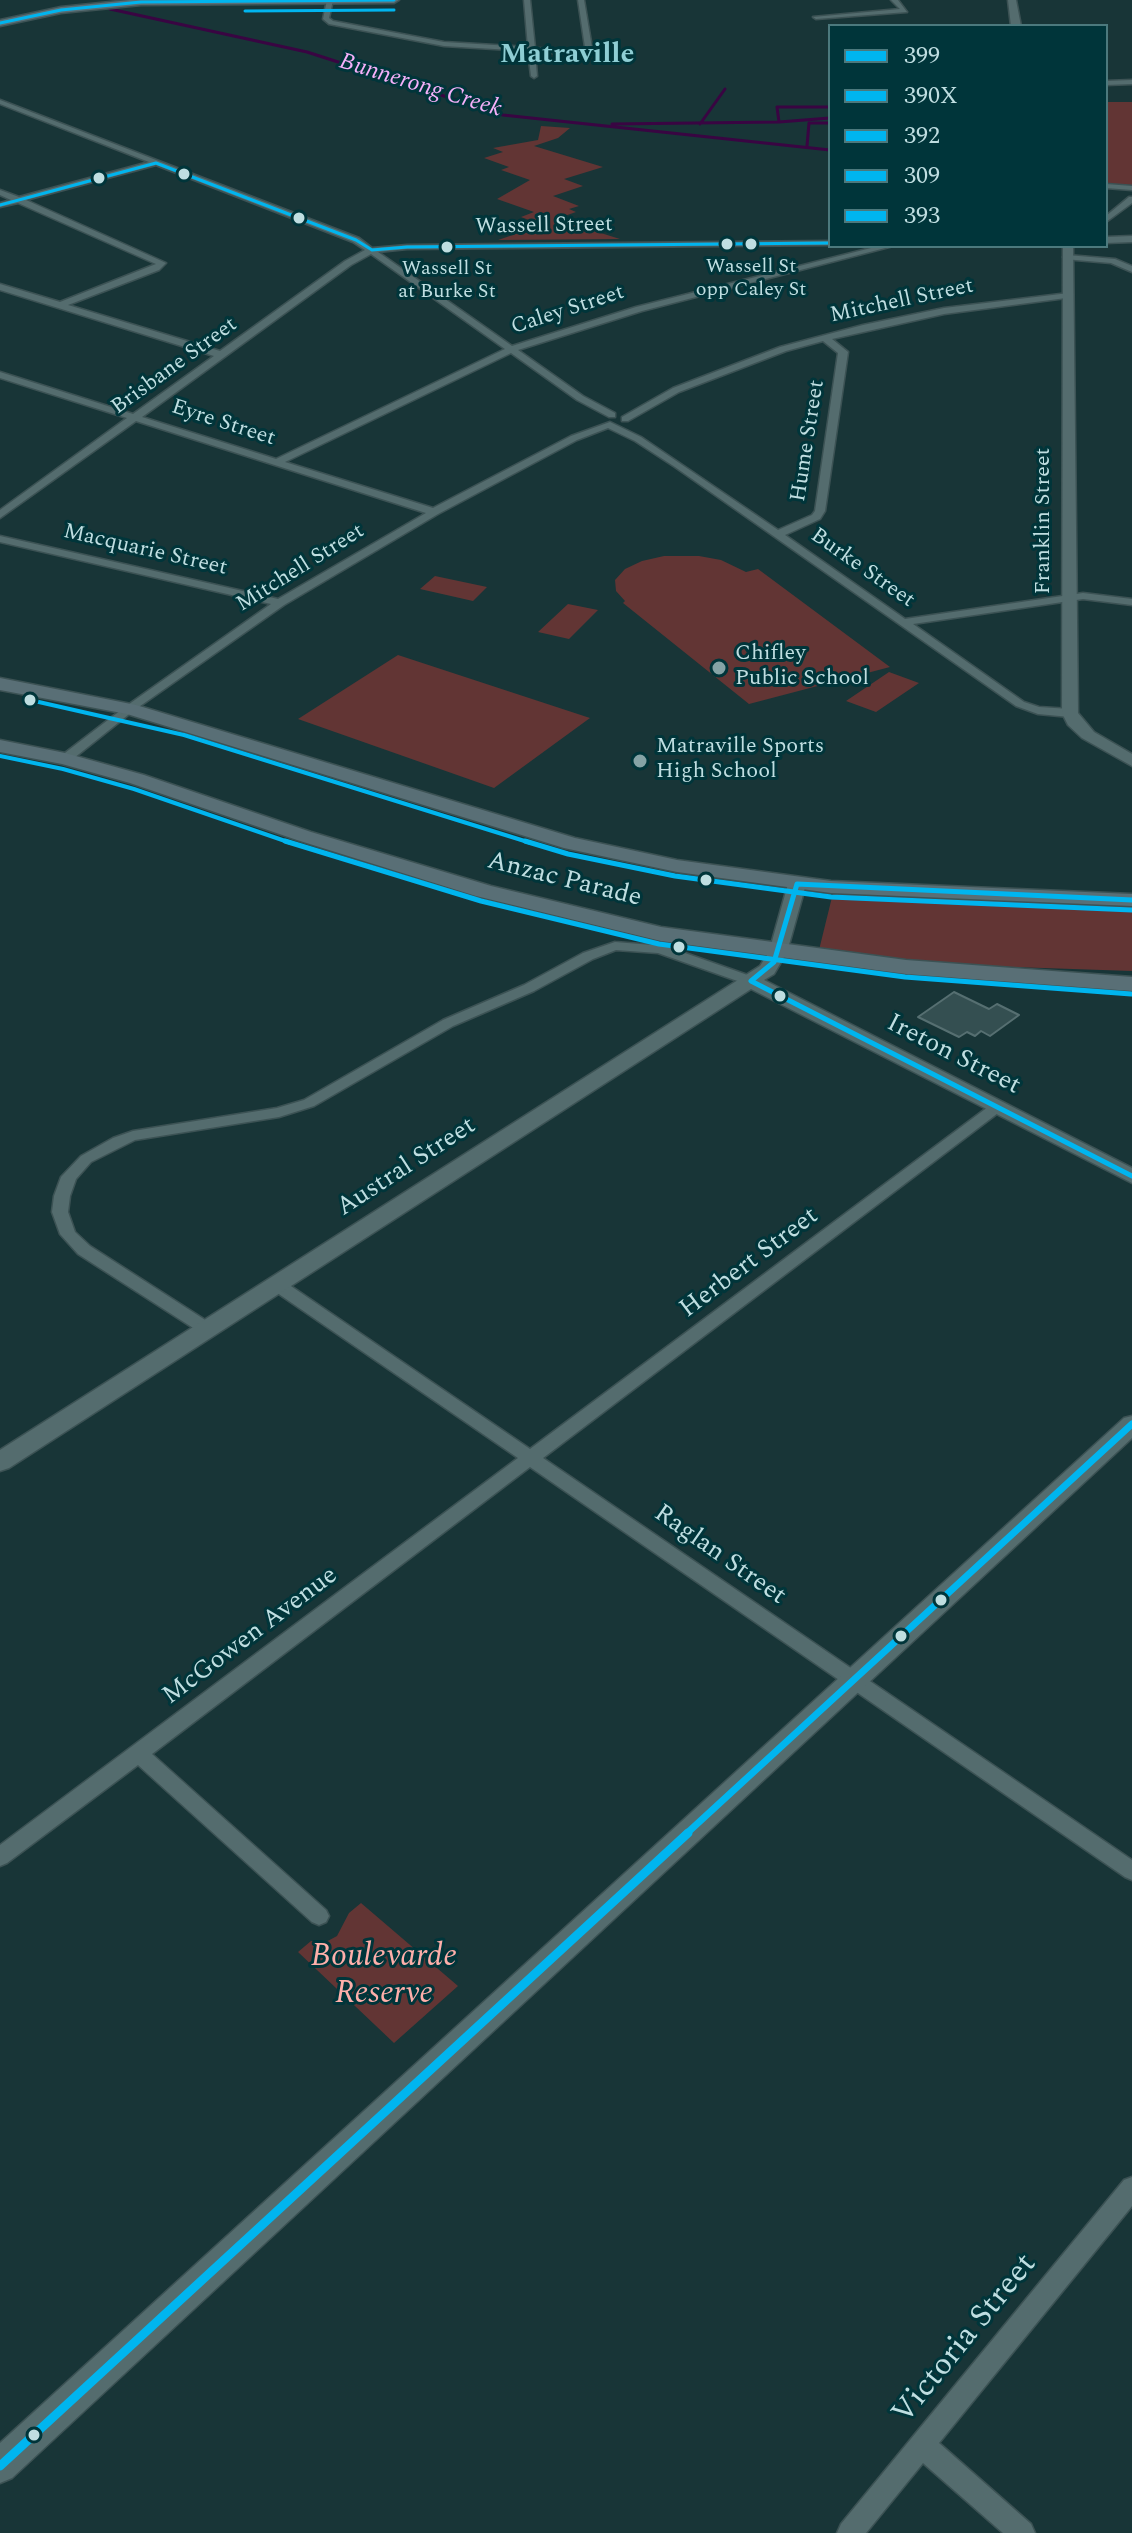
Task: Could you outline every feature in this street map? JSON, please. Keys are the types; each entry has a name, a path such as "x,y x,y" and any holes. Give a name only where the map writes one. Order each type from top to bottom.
{"main road":[{"path":"78,0 112,0"},
{"path":"0,18 46,6 112,0"},
{"path":"46,6 153,1 394,0"},
{"path":"0,18 16,6"},
{"name":"Anzac Parade","path":"0,684 129,709 260,746 571,844 677,866 797,884 1132,900"},
{"name":"Anzac Parade","path":"0,746 65,759 484,891 661,934 906,967 1127,983"}],"street":[{"path":"330,0 326,19 331,23 444,44 530,52 579,52 589,48 581,0"},
{"path":"527,0 534,76"},
{"path":"816,17 908,11 894,0"},
{"path":"1012,0 1016,24"},
{"path":"1108,83 1132,82"},
{"path":"0,102 356,240 372,250"},
{"path":"0,205 156,163"},
{"path":"1108,186 1132,188"},
{"path":"0,192 162,263 61,305"},
{"path":"1108,218 1132,199"},
{"path":"1108,240 1132,239"},
{"name":"Wassell Street","path":"372,250 407,247 828,243"},
{"name":"Caley Street","path":"277,462 512,349 639,309 881,248"},
{"name":"Burke Street","path":"372,250 1020,704 1038,710 1070,713"},
{"name":"Brisbane Street","path":"0,515 348,263 372,250"},
{"path":"1063,250 1132,269"},
{"name":"Franklin Street","path":"1063,250 1070,713"},
{"path":"0,287 222,355"},
{"name":"Mitchell Street","path":"65,759 129,709 280,603 434,512 611,420 783,349 944,311 1066,295"},
{"name":"Hume Street","path":"778,534 816,517 820,511 843,352 825,338"},
{"name":"Eyre Street","path":"0,375 434,512"},
{"name":"Macquarie Street","path":"0,539 280,603"},
{"path":"904,622 1067,598 1099,597 1132,602"},
{"path":"1070,713 1080,729 1132,761"},
{"name":"Austral Street","path":"0,1462 751,981 772,965 797,884"},
{"path":"207,1329 84,1250 68,1234 60,1212 62,1196 69,1177 86,1159 133,1136 279,1112 309,1103 448,1023 615,946 660,949 751,981"},
{"name":"Ireton Street","path":"751,981 1132,1176"},
{"name":"Herbert Street","path":"532,1459 997,1107"},
{"name":"Raglan Street","path":"276,1284 1132,1871"},
{"path":"0,2466 1132,1424"},
{"name":"McGowen Avenue","path":"0,1857 532,1459"},
{"path":"138,1753 319,1916"},
{"name":"Victoria Street","path":"850,2533 1132,2188"},
{"path":"922,2445 1022,2533"}],"green space":[{"path":"1108,102 1132,102 1132,185 1108,184"},
{"path":"541,126 570,128 558,138 534,146 603,167 564,179 583,186 553,196 579,206 569,209 576,212 556,219 620,239 498,240 542,225 521,217 534,212 497,199 530,180 501,170 509,167 484,158 503,152 493,148 538,140"},
{"path":"664,556 699,556 721,560 746,572 758,569 890,667 749,704 623,603 625,601 616,591 615,580 625,569"},
{"path":"435,576 487,587 473,601 420,589"},
{"path":"568,604 598,610 569,639 538,632"},
{"path":"398,655 590,718 494,788 298,719"},
{"path":"889,672 919,683 876,712 846,701"},
{"path":"833,893 1132,905 1132,971 953,965 819,950"},
{"name":"Boulevarde Reserve","path":"361,1903 458,1986 394,2043 298,1952 311,1941 324,1943 337,1936 349,1913"}],"building":[{"path":"954,992 989,1009 997,1004 1019,1015 990,1036 981,1031 975,1036 967,1032 959,1037 918,1017"}],"waterway":[{"name":"Bunnerong Creek","path":"110,9 307,52 503,115 828,150"},
{"path":"701,123 725,89"},
{"path":"779,122 777,107 828,107"},
{"path":"779,122 828,118"},
{"path":"701,123 779,122"},
{"path":"612,124 701,123"},
{"path":"807,146 809,123 828,123"}],"transit line":[{"name":"309","path":"0,23 61,10 141,2 394,0"},
{"name":"393","path":"245,11 394,10"},
{"name":"392","path":"156,163 356,240 372,250 407,247 828,243"},
{"name":"392","path":"0,205 156,163"},
{"name":"390X","path":"30,700 184,735 568,854 675,876 831,897 1132,910"},
{"name":"390X","path":"0,756 63,769 134,789 301,846 481,901 659,944 905,977 1131,994"},
{"name":"399","path":"1132,900 797,884 774,962 751,981 1132,1176"},
{"name":"399","path":"0,2466 1132,1424"}],"place":[{"name":"Wassell St opp Caley St","path":"751,244"},
{"name":"Wassell St at Burke St","path":"447,247"},
{"name":"Chifley Public School","path":"719,668"},
{"name":"Matraville Sports High School","path":"640,761"}],"district":[{"name":"Matraville","path":"567,57"}]}
